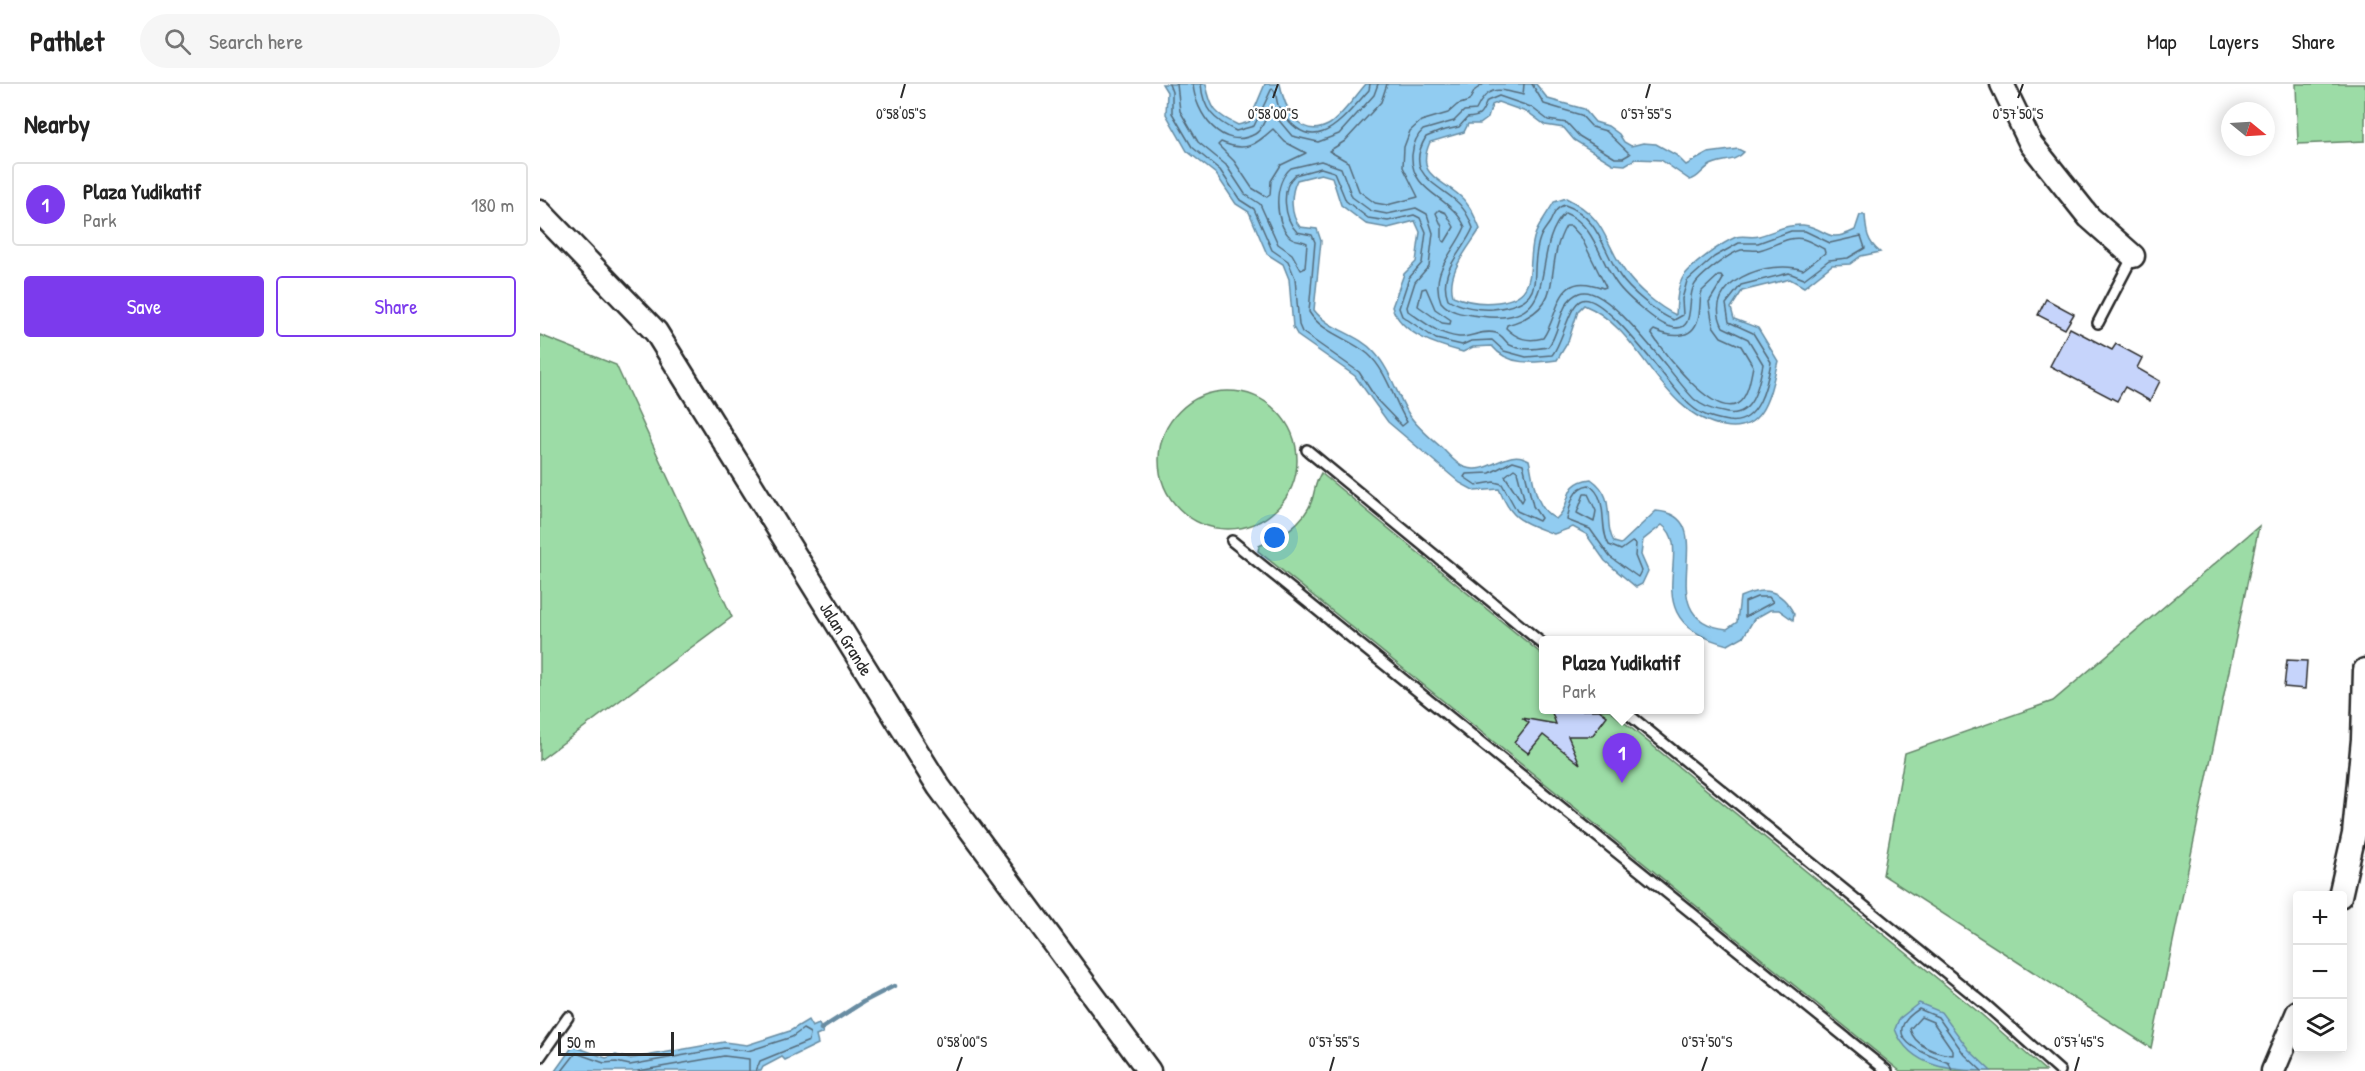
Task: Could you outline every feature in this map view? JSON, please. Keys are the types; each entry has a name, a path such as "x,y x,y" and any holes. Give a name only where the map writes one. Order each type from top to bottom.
{"street":[{"path":"2002,84 2031,144 2089,218 2133,256"},
{"name":"Jalan Grande","path":"540,212 657,332 939,788 1149,1071"},
{"path":"2341,891 2354,834 2363,739 2365,670"},
{"path":"2273,1071 2293,1024"}],"lane":[{"path":"2098,323 2133,256"},
{"path":"1307,450 1539,641"},
{"path":"1233,541 1887,1071"},
{"path":"1628,714 1988,1006 2060,1071"},
{"path":"540,1057 568,1017"}],"green space":[{"path":"2296,84 2365,84 2365,141 2298,144"},
{"path":"540,335 616,365 732,617 540,760"},
{"path":"1228,391 1254,396 1277,411 1292,434 1297,460 1292,486 1277,509 1254,524 1228,529 1202,524 1179,509 1164,486 1159,460 1164,434 1179,411 1202,396"},
{"path":"1321,473 1539,652 1539,714 1614,714 1982,1015 2046,1071 1900,1071 1258,551 1259,546 1283,534 1303,516 1312,500"},
{"path":"2259,526 2151,1048 1883,875 1905,753 2053,701"}],"water":[{"path":"1162,84 1206,84 1215,110 1238,125 1249,122 1265,84 1280,84 1285,102 1295,118 1309,128 1318,128 1328,125 1337,118 1366,84 1536,84 1548,99 1584,109 1595,122 1608,126 1631,146 1643,143 1656,144 1676,155 1686,165 1708,153 1738,149 1744,152 1736,158 1709,166 1696,178 1690,180 1661,160 1635,159 1625,165 1613,164 1574,140 1564,128 1545,125 1529,113 1498,102 1492,105 1488,118 1480,124 1468,124 1464,132 1430,142 1426,153 1426,162 1432,175 1464,200 1480,229 1459,261 1453,278 1453,296 1469,301 1498,302 1511,299 1526,288 1534,238 1538,229 1554,202 1566,198 1580,206 1597,222 1618,261 1636,285 1656,303 1676,315 1677,297 1682,279 1706,255 1730,240 1739,236 1759,236 1797,225 1838,236 1855,230 1860,215 1865,215 1868,236 1880,252 1861,256 1850,264 1832,265 1804,287 1790,279 1742,291 1731,308 1734,319 1758,328 1778,361 1763,408 1749,424 1738,427 1724,426 1701,418 1683,405 1666,389 1621,332 1604,317 1584,305 1578,311 1568,342 1557,360 1522,362 1506,357 1492,346 1473,347 1463,352 1442,346 1412,332 1397,317 1392,307 1404,274 1416,262 1420,232 1415,221 1388,228 1366,224 1341,205 1332,177 1321,174 1297,180 1293,192 1294,217 1300,227 1317,229 1321,241 1314,310 1327,322 1360,340 1374,352 1385,367 1413,420 1455,462 1473,469 1513,457 1529,460 1539,501 1543,508 1556,519 1565,507 1571,489 1581,481 1591,479 1599,486 1607,502 1609,526 1614,542 1621,544 1656,511 1676,517 1685,530 1688,548 1686,589 1690,607 1703,622 1727,629 1737,622 1740,597 1765,591 1784,599 1794,614 1793,620 1779,610 1770,610 1754,619 1744,636 1728,645 1699,634 1681,620 1674,603 1672,585 1674,551 1671,536 1662,525 1643,540 1641,555 1648,571 1642,584 1636,587 1605,561 1586,534 1573,527 1554,534 1526,523 1509,508 1499,489 1475,491 1460,483 1388,422 1355,376 1298,336 1293,327 1289,279 1283,264 1267,254 1249,212 1236,204 1216,174 1187,151 1166,114 1167,92"},
{"path":"1919,1003 1941,1012 1969,1050 1991,1071 1962,1070 1935,1065 1911,1052 1895,1029 1899,1019"},
{"path":"808,1020 812,1027 819,1024 823,1033 816,1036 818,1044 785,1060 782,1057 763,1067 761,1071 555,1071 573,1046 606,1058 616,1055 629,1059 724,1042 747,1045 790,1031"}],"building":[{"path":"2046,299 2074,314 2065,329 2038,315"},
{"path":"2070,328 2112,350 2116,344 2142,358 2137,368 2160,381 2150,401 2125,387 2117,401 2050,366"},
{"path":"2287,660 2307,661 2305,689 2284,687"},
{"path":"1552,714 1604,714 1607,716 1592,736 1568,736 1580,764 1543,735 1528,753 1514,742 1529,723 1522,718 1556,724"}],"waterway":[{"path":"821,1029 863,1002 894,986"}],"place":[{"name":"Plaza Yudikatif","path":"1622,783"}]}
